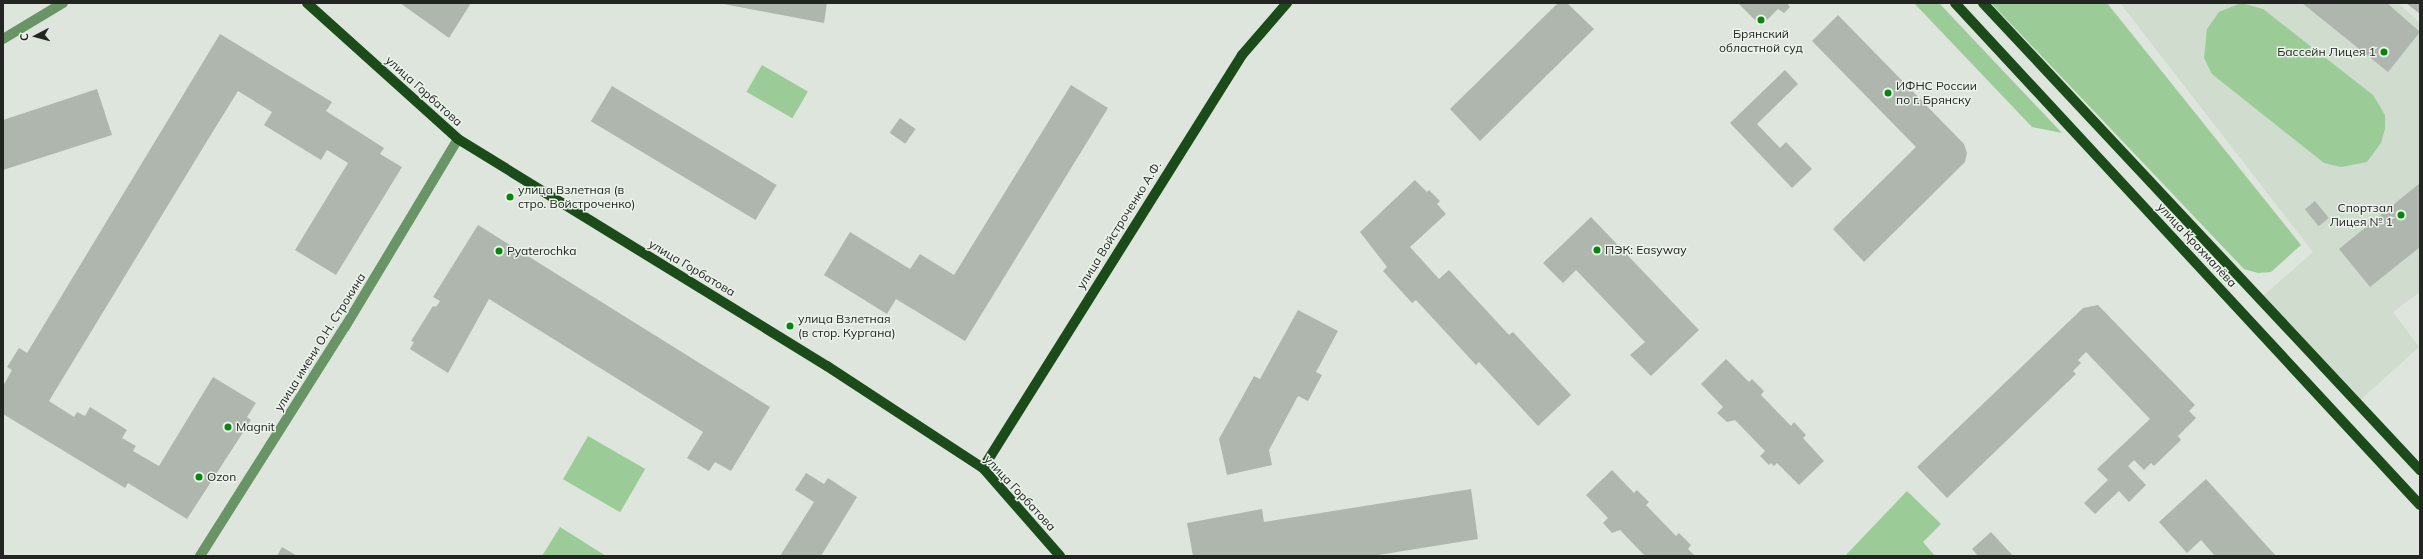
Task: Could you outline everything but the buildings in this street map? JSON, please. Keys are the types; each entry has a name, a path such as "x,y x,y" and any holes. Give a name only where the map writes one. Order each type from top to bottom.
{"main road":[{"name":"улица Горбатова","path":"308,3 458,140 820,362 983,468 1060,556"},
{"name":"улица Войстроченко А.Ф.","path":"983,468 1242,55 1286,3"},
{"name":"улица Крахмалёва","path":"1955,3 2420,505"},
{"path":"1983,3 2420,470"}],"street":[{"path":"3,39 63,3"},
{"name":"улица имени О.Н. Строкина","path":"200,556 345,327 458,140"}],"shaded area":[{"path":"2120,3 2398,3 2420,23 2420,292 2393,312 2419,347 2358,402 2261,298 2313,252"}],"green space":[{"path":"1914,3 1939,3 2062,133 2032,127"},
{"path":"1991,3 2107,3 2301,245 2271,272 2258,273 2244,269"},
{"path":"2241,3 2263,9 2373,95 2385,115 2385,129 2381,143 2367,162 2341,167 2324,163 2212,74 2204,58 2207,29 2219,12"},
{"path":"762,65 808,92 792,118 746,92"},
{"path":"588,436 645,469 620,512 563,479"},
{"path":"1907,491 1941,524 1923,542 1935,556 1845,556"},
{"path":"560,527 606,556 542,556"}],"place":[{"name":"Брянский областной суд","path":"1761,20"},
{"name":"Бассейн Лицея 1","path":"2384,52"},
{"name":"ИФНС России по г. Брянску","path":"1888,93"},
{"name":"улица Взлетная (в стро. Войстроченко)","path":"510,197"},
{"name":"Спортзал Лицея № 1","path":"2401,215"},
{"name":"ПЭК: Easyway","path":"1597,250"},
{"name":"Pyaterochka","path":"499,251"},
{"name":"улица Взлетная (в стор. Кургана)","path":"790,326"},
{"name":"Magnit","path":"228,427"},
{"name":"Ozon","path":"199,477"}]}
